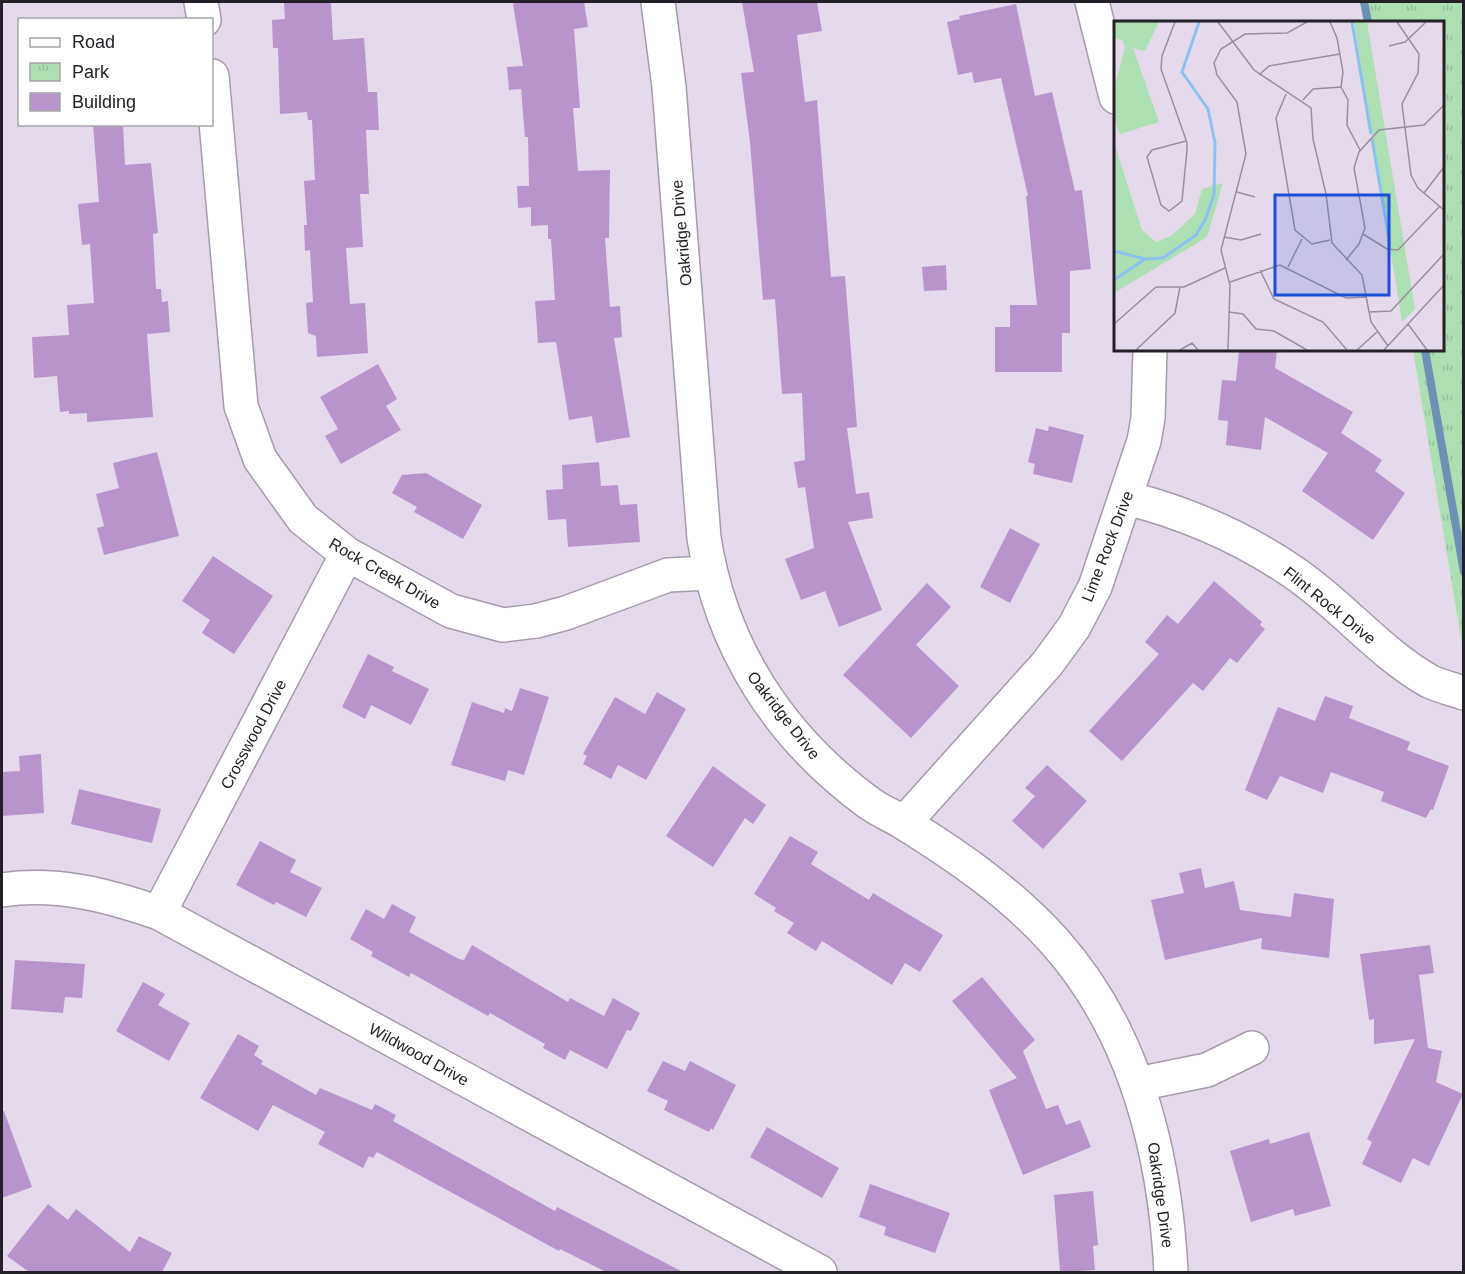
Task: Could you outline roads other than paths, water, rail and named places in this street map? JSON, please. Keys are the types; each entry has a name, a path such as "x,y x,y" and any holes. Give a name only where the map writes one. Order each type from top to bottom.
{"street":[{"path":"201,2 204,18"},
{"name":"Oakridge Drive","path":"658,2 669,87 704,538 710,573 722,616 740,658 764,695 806,748 870,804 904,823 987,879 1055,942 1084,979 1108,1020 1138,1084 1162,1173 1168,1219 1171,1272"},
{"path":"1092,2 1114,89"},
{"name":"Rock Creek Drive","path":"213,87 241,406 260,459 303,519 347,554 451,611 503,625 566,614 668,575 710,573"},
{"name":"Lime Rock Drive","path":"904,823 1047,664 1074,627 1095,587 1127,498 1144,441 1148,418 1150,351"},
{"name":"Flint Rock Drive","path":"1127,498 1170,509 1231,535 1295,573 1387,652 1430,681 1464,693"},
{"name":"Crosswood Drive","path":"159,913 347,554"},
{"name":"Wildwood Drive","path":"2,890 63,888 87,891 159,913 820,1272"},
{"path":"1138,1084 1207,1070 1252,1048"}],"waterway":[{"path":"1364,2 1368,21"},
{"path":"1425,351 1464,572"}]}
